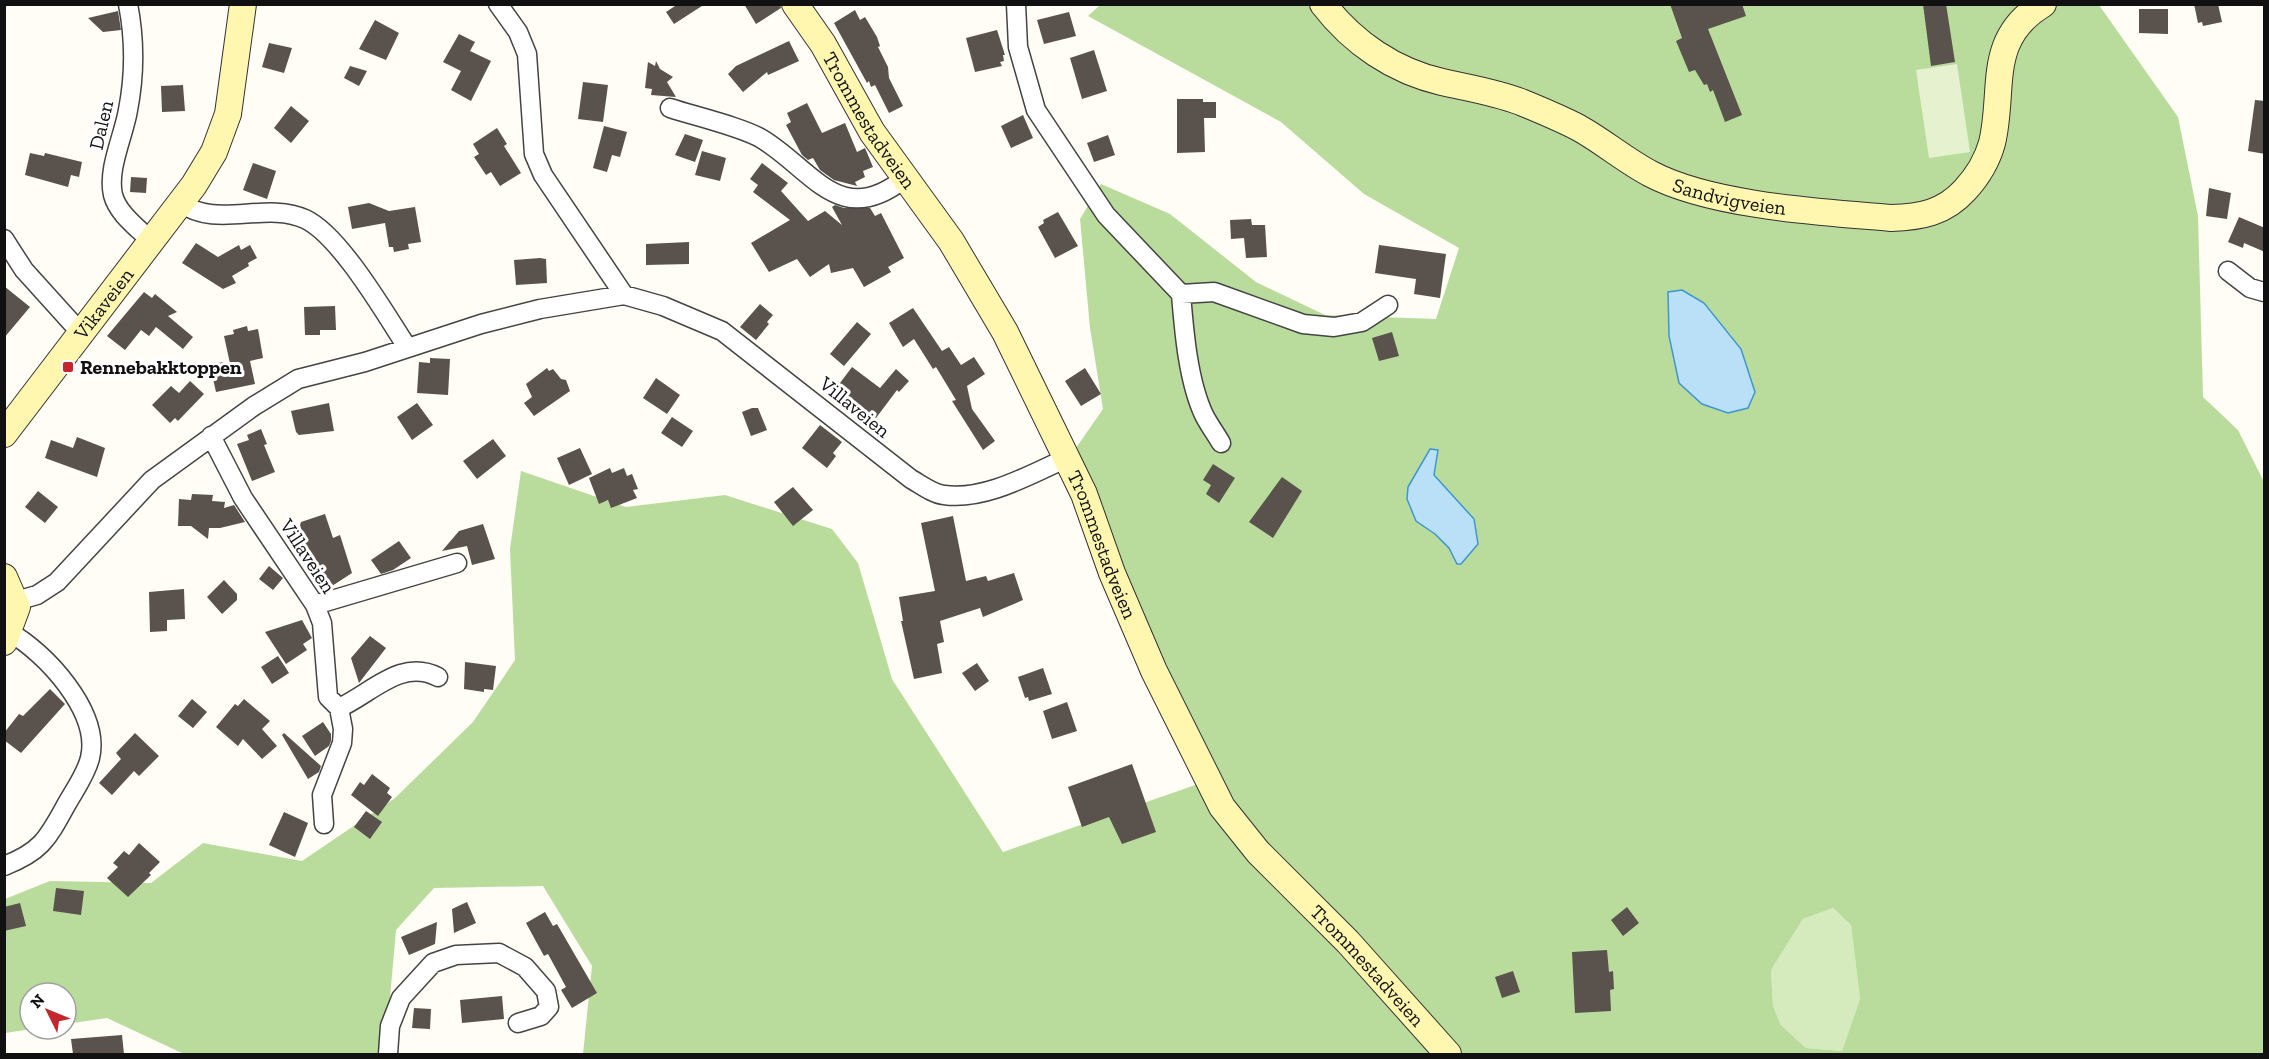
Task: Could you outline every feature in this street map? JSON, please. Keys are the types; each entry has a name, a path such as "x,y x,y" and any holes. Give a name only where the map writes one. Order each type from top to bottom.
{"main road":[{"name":"Vikaveien","path":"4,434 181,203 208,162 225,124 243,4"},
{"name":"Sandvigveien","path":"1323,4 1357,41 1390,62 1424,77 1494,93 1542,111 1579,129 1652,175 1681,186 1719,198 1891,218 1917,218 1939,211 1950,205 1974,181 1992,143 1999,74 2006,45 2023,19 2043,4"},
{"name":"Trommestadveien","path":"800,8 872,132 951,241 1005,332 1084,494 1112,573 1154,671 1222,807 1258,852 1348,942 1449,1054"},
{"path":"4,577 16,601 14,619 7,637"}],"street":[{"name":"Dalen","path":"128,4 134,35 134,73 114,171 113,195 125,216 151,241"},
{"path":"498,4 518,32 528,54 534,154 543,175 624,295"},
{"path":"1016,4 1018,47 1036,110 1106,214 1181,294 1184,337 1203,414 1221,443"},
{"path":"670,108 760,137 793,160 824,190 842,197 871,196 893,187 905,178"},
{"path":"181,203 192,211 214,215 286,214 306,220 333,242 355,269 407,347"},
{"path":"5,243 24,270 80,332"},
{"path":"2228,271 2250,288 2265,292"},
{"path":"1181,294 1214,292 1303,324 1334,327 1362,322 1388,305"},
{"name":"Villaveien","path":"16,601 37,595 57,582 152,480 211,436 298,379 510,316 624,295 663,306 722,331 901,472 942,495 968,495 1067,458"},
{"name":"Villaveien","path":"211,436 243,498 315,605 322,623 328,697 339,708 343,729 342,743 321,795 324,824"},
{"path":"315,605 457,562"},
{"path":"4,866 26,858 47,839 90,758 91,741 76,700 61,677 27,642 7,637"},
{"path":"339,708 404,671 425,670 438,677"},
{"path":"388,1054 390,1026 401,998 433,963 456,955 499,953 525,967 546,991 549,1007 541,1016 518,1023"}],"green space":[{"path":"1100,5 2099,5 2178,117 2198,216 2203,397 2238,430 2264,482 2264,1054 583,1054 592,966 543,886 434,888 396,930 385,1054 184,1054 107,1018 78,1022 78,981 18,981 18,1031 5,1033 5,899 50,881 151,883 203,843 302,861 395,798 473,722 515,660 510,549 521,471 626,507 725,495 832,529 858,563 892,679 1003,852 1201,783 1069,458 1103,409 1090,328 1080,219 1101,184 1170,214 1256,282 1325,315 1436,319 1459,248 1364,194 1281,122 1088,16","holes":["1725,330 1731,335 1748,408 1728,413 1702,404","1833,908 1851,925 1860,999 1842,1051 1806,1048 1781,1025 1773,1006 1771,970 1803,919"]},
{"path":"1957,64 1970,152 1929,158 1916,70"},
{"path":"1833,908 1851,925 1860,999 1842,1051 1806,1048 1781,1025 1773,1006 1771,970 1803,919"}],"water":[{"path":"1682,290 1704,303 1741,349 1755,392 1748,408 1728,413 1702,404 1679,383 1669,336 1668,292"},
{"path":"1430,449 1438,450 1434,475 1474,519 1478,544 1461,564 1457,564 1449,548 1435,534 1416,521 1407,499 1408,487"}],"building":[{"path":"678,4 705,4 674,24 666,12"},
{"path":"744,4 780,4 781,8 756,24"},
{"path":"1670,4 1742,4 1746,16 1708,29 1742,115 1725,122 1713,90 1710,92 1707,84 1704,85 1695,70 1689,72 1676,41 1682,38"},
{"path":"1923,4 1946,4 1955,62 1931,66"},
{"path":"2194,4 2218,4 2222,22 2203,26 2202,22 2198,23"},
{"path":"2139,9 2168,9 2168,34 2139,33"},
{"path":"855,10 860,20 865,17 877,37 880,46 878,47 888,67 889,78 903,106 889,113 875,85 871,87 869,81 867,83 834,23"},
{"path":"118,11 121,30 103,32 88,18"},
{"path":"1069,12 1076,36 1044,44 1037,20"},
{"path":"375,20 399,33 386,60 359,49"},
{"path":"997,30 1005,55 1003,55 1004,61 1000,62 1002,66 975,72 966,38"},
{"path":"459,34 475,42 470,51 491,61 471,101 451,90 461,71 443,62"},
{"path":"789,41 799,61 768,75 767,72 743,92 728,74 736,66"},
{"path":"269,43 292,48 284,73 262,67"},
{"path":"1094,50 1107,91 1082,99 1070,58"},
{"path":"656,61 660,69 673,77 667,82 676,97 651,95 652,89 645,88 648,62 655,66"},
{"path":"350,66 367,71 359,86 344,78"},
{"path":"583,82 608,85 603,122 578,119"},
{"path":"183,85 185,111 162,112 161,86"},
{"path":"1177,99 1203,99 1203,102 1216,102 1216,118 1204,118 1205,152 1177,153"},
{"path":"2255,100 2265,101 2265,154 2248,151"},
{"path":"807,103 822,133 845,123 857,152 865,148 873,167 863,171 865,177 855,182 857,186 834,180 820,170 813,158 808,160 802,155 786,125 791,122 787,113"},
{"path":"291,106 309,121 291,143 274,128"},
{"path":"1023,115 1033,138 1011,148 1001,126"},
{"path":"604,126 627,132 620,157 612,155 607,172 593,168"},
{"path":"497,128 507,144 504,146 521,173 500,186 491,172 486,175 474,157 479,154 473,144"},
{"path":"685,134 703,140 695,162 675,155"},
{"path":"1108,135 1115,155 1094,162 1087,143"},
{"path":"702,151 726,158 720,181 695,175"},
{"path":"30,153 44,156 45,153 82,162 79,177 71,175 68,187 25,175"},
{"path":"253,163 276,171 267,199 243,190"},
{"path":"762,163 788,183 781,191 808,221 825,211 842,225 832,207 835,205 844,208 870,208 875,216 881,213 904,258 888,267 891,272 864,287 853,268 831,273 829,264 810,277 797,259 769,272 751,243 790,220 753,192 758,185 750,179"},
{"path":"131,177 147,178 146,193 130,192"},
{"path":"2209,188 2231,193 2227,219 2206,216"},
{"path":"369,203 389,211 415,207 421,242 408,244 409,249 394,252 393,247 389,247 385,223 352,229 348,207"},
{"path":"1058,212 1078,246 1055,258 1038,227 1044,223 1043,220"},
{"path":"2239,217 2265,228 2265,252 2244,243 2243,248 2228,242"},
{"path":"1251,219 1252,225 1265,225 1267,257 1246,258 1244,238 1231,239 1230,220"},
{"path":"689,242 689,264 646,265 646,244"},
{"path":"196,243 218,257 239,245 241,250 250,245 257,258 248,263 249,266 232,276 236,283 223,289 182,263"},
{"path":"1379,245 1446,254 1440,298 1414,294 1416,279 1375,273"},
{"path":"546,259 547,283 516,285 514,260"},
{"path":"4,286 30,307 4,338"},
{"path":"144,292 152,298 155,294 177,312 168,316 193,337 183,349 156,327 149,336 141,330 125,350 107,336"},
{"path":"760,304 773,315 756,340 740,327"},
{"path":"335,306 336,330 320,330 320,335 305,335 304,307"},
{"path":"913,308 942,351 949,347 961,365 974,357 985,374 967,386 972,409 995,441 983,450 952,401 956,400 936,367 933,369 914,339 903,347 889,323"},
{"path":"857,322 871,334 844,366 830,354"},
{"path":"247,326 248,331 258,329 263,358 250,361 255,384 216,392 210,365 223,362 231,368 224,336 234,334 233,330"},
{"path":"1392,332 1399,356 1379,361 1372,338"},
{"path":"430,358 450,359 448,395 417,393 419,362 430,363"},
{"path":"852,367 880,388 896,369 909,381 899,392 897,390 876,418 837,387"},
{"path":"547,368 549,371 553,369 561,379 566,380 570,391 534,416 524,403 532,397 526,384"},
{"path":"1085,368 1101,394 1081,406 1065,381"},
{"path":"656,378 680,395 667,414 643,398"},
{"path":"190,381 204,394 178,421 175,418 170,423 152,405 171,386 179,393"},
{"path":"329,403 334,431 299,435 296,432 291,411"},
{"path":"417,403 433,425 412,440 397,417"},
{"path":"758,408 767,430 751,436 742,412"},
{"path":"672,417 693,431 682,447 661,433"},
{"path":"820,425 842,442 833,453 836,456 827,468 802,448"},
{"path":"261,429 267,444 264,445 275,472 252,481 237,444 249,440 247,435"},
{"path":"77,437 105,448 97,477 45,458 51,440 73,448"},
{"path":"493,439 506,456 477,479 463,461"},
{"path":"580,448 592,474 569,485 557,458"},
{"path":"1213,464 1235,478 1219,503 1206,494 1211,485 1203,480"},
{"path":"610,468 612,473 624,468 627,476 632,474 638,489 633,490 637,498 611,508 608,500 599,504 589,478"},
{"path":"1282,477 1302,491 1273,538 1249,522"},
{"path":"793,487 813,510 793,526 774,502"},
{"path":"38,491 58,507 45,523 25,507"},
{"path":"192,494 213,495 212,501 225,502 224,508 234,505 245,522 220,528 209,528 208,539 191,526 178,526 179,499 191,500"},
{"path":"325,514 333,538 340,535 352,573 332,586 307,549 300,525 301,522"},
{"path":"953,516 966,581 986,576 988,581 1014,573 1023,600 983,617 980,608 940,621 944,642 937,644 942,673 914,679 901,621 903,621 899,597 935,591 921,523"},
{"path":"483,524 495,559 472,565 467,546 442,551 459,531"},
{"path":"399,541 411,558 393,570 381,574 371,560"},
{"path":"269,566 283,578 273,590 259,579"},
{"path":"224,580 237,594 237,600 222,614 207,597"},
{"path":"184,589 185,619 167,620 167,631 150,632 149,592"},
{"path":"302,620 312,638 303,644 307,650 286,664 265,632"},
{"path":"370,636 386,648 359,683 351,658"},
{"path":"278,656 289,673 272,684 261,667"},
{"path":"465,662 496,666 493,690 484,689 484,692 464,689"},
{"path":"977,663 989,681 975,691 962,673"},
{"path":"1043,668 1052,694 1029,701 1028,697 1025,698 1018,677"},
{"path":"50,689 65,704 21,753 4,740 4,733 19,714 23,716"},
{"path":"192,699 207,712 193,728 178,716"},
{"path":"244,699 270,721 262,729 277,746 262,759 243,739 238,746 216,727 235,704 238,706"},
{"path":"1067,702 1077,731 1052,739 1043,711"},
{"path":"323,722 331,734 331,741 329,746 315,756 302,736"},
{"path":"135,733 159,756 139,776 134,771 112,795 99,783 121,759 116,753"},
{"path":"284,733 321,766 319,772 308,779 282,735"},
{"path":"1132,764 1156,832 1122,844 1109,817 1082,827 1068,787"},
{"path":"372,774 390,788 387,793 392,797 378,816 351,795 360,782 364,785"},
{"path":"366,811 382,822 370,839 354,827"},
{"path":"284,812 308,823 295,857 269,845"},
{"path":"139,843 160,862 149,873 151,875 128,897 107,878 118,867 113,863 124,851 129,855"},
{"path":"56,888 84,891 81,915 53,911"},
{"path":"467,902 476,923 454,933 452,909"},
{"path":"20,903 26,926 4,931 4,907"},
{"path":"1627,907 1639,923 1623,936 1611,920"},
{"path":"545,912 553,926 557,924 597,993 572,1008 561,990 566,987 548,954 544,956 526,923"},
{"path":"437,922 435,944 409,955 401,937"},
{"path":"1607,950 1609,972 1613,971 1614,989 1610,990 1611,1011 1575,1013 1572,952"},
{"path":"1513,971 1520,992 1502,998 1495,977"},
{"path":"502,996 504,1019 462,1023 460,1000"},
{"path":"414,1008 431,1009 430,1029 412,1028"},
{"path":"122,1035 124,1054 73,1054 71,1041 78,1041 78,1038"}],"place":[{"name":"Rennebakktoppen","path":"68,367"}]}
